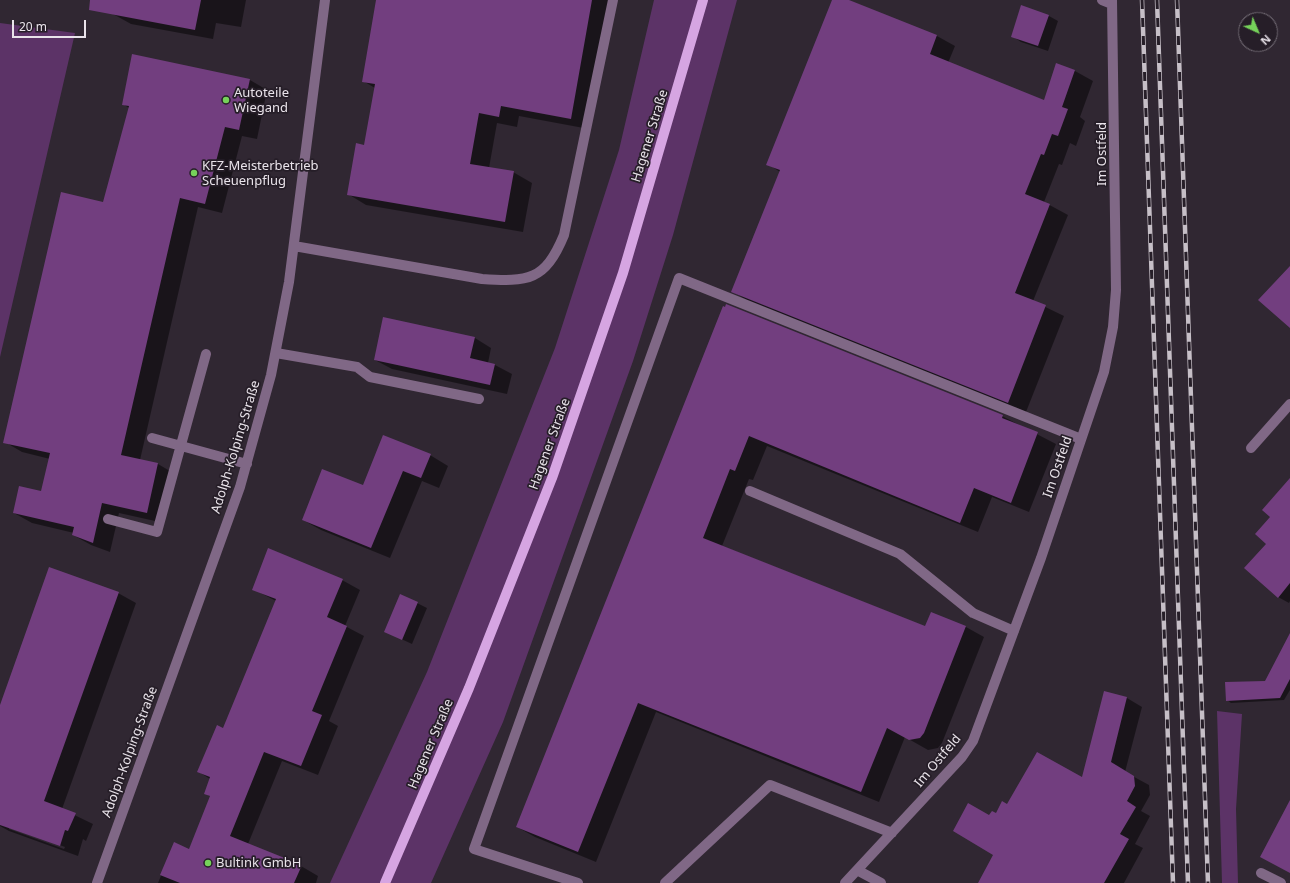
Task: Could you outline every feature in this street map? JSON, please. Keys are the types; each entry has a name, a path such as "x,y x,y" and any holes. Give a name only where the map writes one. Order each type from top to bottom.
{"main road":[{"name":"Hagener Straße","path":"385,883 469,688 552,478 623,273 704,0"}],"street":[{"name":"Adolph-Kolping-Straße","path":"97,883 227,525 247,464 276,353 294,246 325,0"},
{"path":"294,246 482,279 507,280 526,278 538,274 556,254 564,235 613,0"},
{"path":"1102,0 1112,2"},
{"name":"Im Ostfeld","path":"845,883 962,757 973,740 1014,631 1104,372 1113,327 1114,310 1112,2"},
{"path":"578,883 474,849 679,278 1081,439"},
{"path":"276,353 357,367 370,377 479,399"},
{"path":"108,519 157,532 206,354"},
{"path":"1251,448 1290,404"},
{"path":"152,438 247,464"},
{"path":"750,492 900,554 973,614 1014,631"},
{"path":"665,883 770,785 892,833"},
{"path":"857,870 881,883"},
{"path":"1262,873 1281,883"}],"shaded area":[{"path":"654,0 737,0 673,235 633,361 503,722 431,883 330,883 427,672 555,348 619,150"},
{"path":"0,23 75,33 0,357"},
{"path":"1217,711 1242,714 1236,809 1238,883 1222,883"}],"building":[{"path":"90,0 201,0 195,30 89,10"},
{"path":"376,0 592,0 571,119 501,106 499,117 479,113 470,164 514,171 505,222 347,195 356,143 364,145 375,84 362,82"},
{"path":"832,0 849,0 937,35 930,54 1044,100 1056,63 1075,70 1062,107 1068,109 1058,136 1052,134 1044,155 1041,154 1025,194 1050,204 1015,293 1046,305 1008,403 731,292 780,170 766,165"},
{"path":"1021,5 1049,15 1038,46 1011,37"},
{"path":"132,54 250,79 239,130 225,127 205,204 180,198 121,455 158,463 147,513 102,503 93,543 72,535 74,527 13,513 19,486 41,491 50,453 3,443 61,192 103,202 129,106 122,105"},
{"path":"1290,266 1290,328 1258,300"},
{"path":"726,304 1003,415 1002,418 1038,432 1011,503 974,488 960,523 749,436 735,471 730,469 703,538 925,626 931,612 966,626 924,733 920,738 909,740 887,728 861,792 638,703 578,852 516,827 723,306 725,307"},
{"path":"383,317 475,337 470,358 495,364 490,385 374,360"},
{"path":"383,435 431,454 421,478 403,471 371,548 302,520 322,469 363,485"},
{"path":"1290,478 1290,583 1278,598 1244,568 1266,544 1255,534 1270,517 1262,510"},
{"path":"268,548 343,579 327,617 347,626 312,711 322,715 301,766 264,752 230,836 302,865 294,883 180,883 160,875 174,842 189,849 210,796 204,794 210,777 197,772 217,725 223,728 276,599 252,590"},
{"path":"49,567 119,592 44,801 76,813 68,831 65,830 60,846 0,825 0,705"},
{"path":"400,594 418,602 402,640 384,632"},
{"path":"1290,633 1290,679 1280,698 1226,701 1225,682 1265,681"},
{"path":"1104,691 1127,697 1111,762 1134,776 1135,786 1127,801 1136,807 1120,834 1129,839 1104,883 978,883 993,855 953,831 968,803 989,815 992,811 996,813 1002,801 1007,804 1037,752 1082,777"},
{"path":"1290,800 1290,873 1260,857"}],"railway":[{"path":"1142,0 1173,883"},
{"path":"1157,0 1188,883"},
{"path":"1177,0 1208,883"}],"place":[{"name":"Autoteile Wiegand","path":"226,100"},
{"name":"KFZ-Meisterbetrieb Scheuenpflug","path":"194,173"},
{"name":"Bultink GmbH","path":"208,863"}]}
